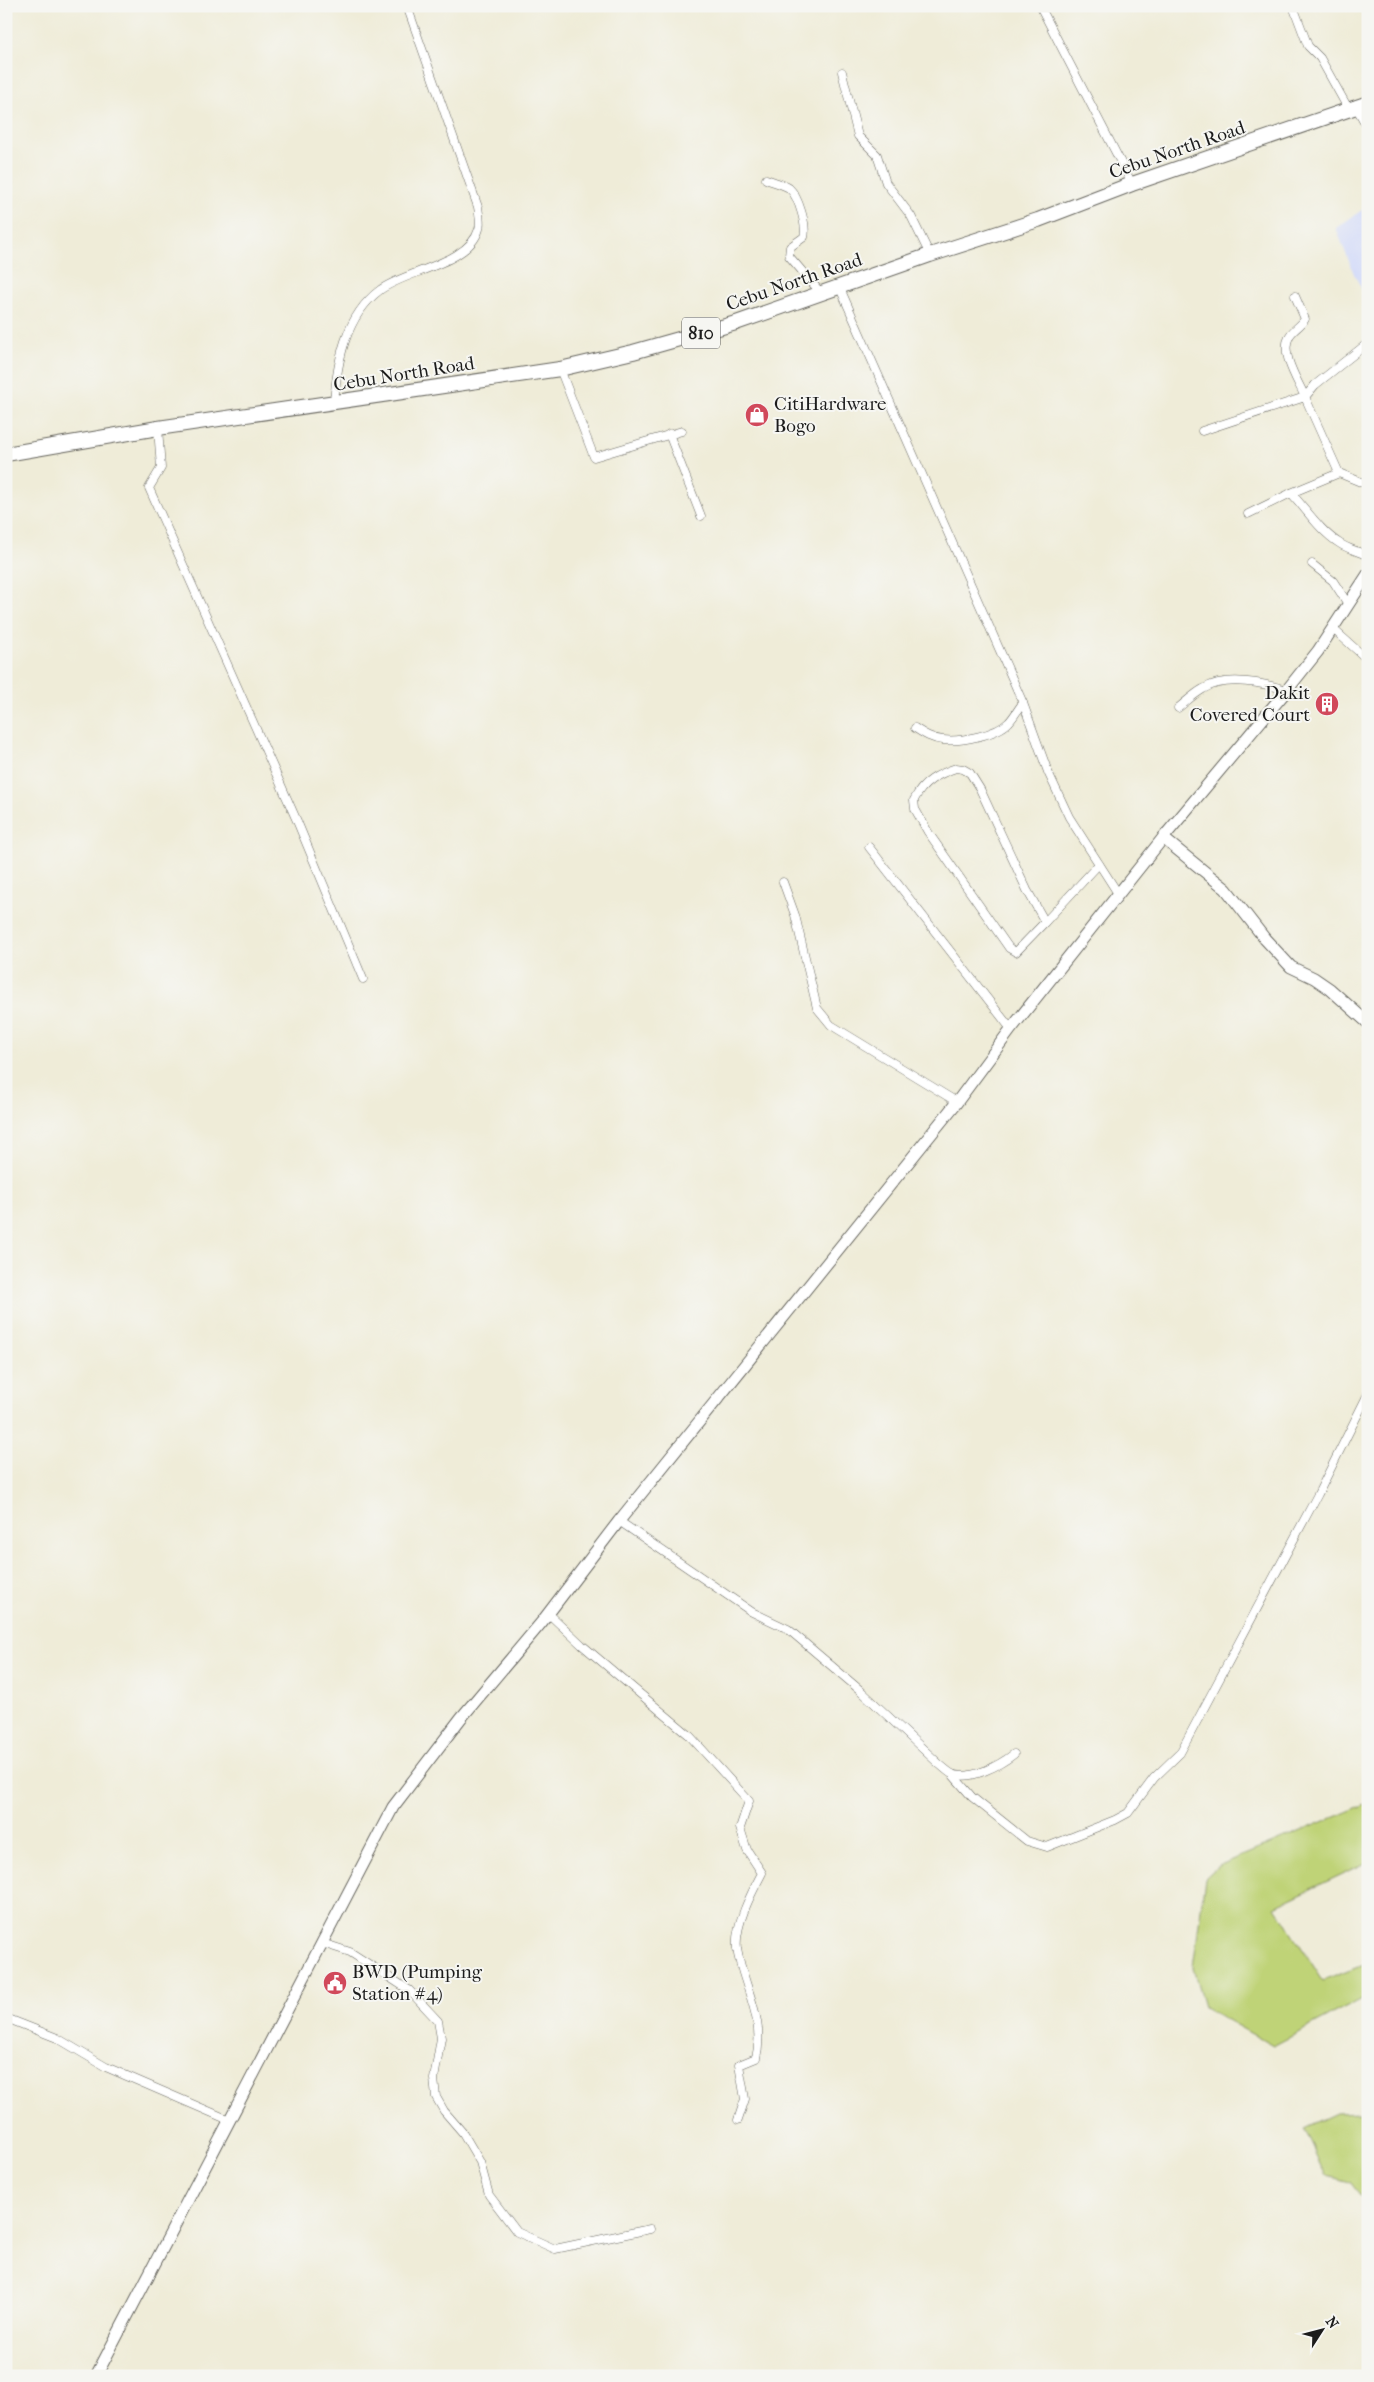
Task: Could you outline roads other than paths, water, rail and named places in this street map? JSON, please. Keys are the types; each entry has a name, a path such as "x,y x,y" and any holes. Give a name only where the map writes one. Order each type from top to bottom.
{"highway":[{"name":"Cebu North Road","path":"6,454 158,428 334,404 560,369 690,337 1038,220 1132,184 1358,107"}],"main road":[{"path":"96,2376 322,1943 359,1867 393,1806 461,1718 548,1613 619,1521 958,1102 1011,1029 1163,838 1318,651 1368,574"},
{"path":"1163,838 1226,889 1265,939 1291,967 1330,989 1368,1023"}],"street":[{"path":"334,404 336,367 353,320 379,290 406,275 444,261 471,245 480,228 478,206 408,6"},
{"path":"1040,6 1132,184"},
{"path":"1293,6 1308,46 1320,58 1358,107 1368,128"},
{"path":"842,72 858,136 877,155 886,183 911,216 930,255"},
{"path":"766,179 789,188 795,198 807,228 804,237 790,247 789,256 821,293"},
{"path":"839,286 1023,703 1052,781 1069,817 1119,895"},
{"path":"1295,296 1305,319 1289,335 1287,343 1288,357 1339,473 1368,486"},
{"path":"1202,431 1305,397 1315,385 1368,343"},
{"path":"560,369 594,457 682,431"},
{"path":"158,428 161,468 149,488 297,821 363,978"},
{"path":"669,434 701,516"},
{"path":"1248,514 1339,473"},
{"path":"1291,493 1334,540 1368,556"},
{"path":"1312,564 1333,581 1348,604"},
{"path":"1332,628 1368,660"},
{"path":"1178,708 1204,688 1224,682 1268,684 1287,690"},
{"path":"915,728 930,737 943,740 965,740 994,731 1008,723 1023,703"},
{"path":"1045,922 1027,890 980,789 970,773 956,768 937,775 926,783 914,800 915,809 928,832 1009,948 1016,952 1019,951 1099,864"},
{"path":"869,847 1011,1029"},
{"path":"783,882 795,916 817,1008 823,1018 831,1025 958,1102"},
{"path":"619,1521 752,1612 788,1629 860,1690 952,1774 972,1797 1027,1841 1046,1847 1060,1843 1128,1813 1154,1778 1180,1753 1318,1494 1368,1394"},
{"path":"548,1613 582,1646 689,1735 749,1801 740,1828 747,1850 762,1872 744,1906 737,1947 757,2019 760,2041 756,2058 739,2065 745,2099 738,2120"},
{"path":"952,1774 970,1775 1003,1762 1014,1754"},
{"path":"322,1943 350,1952 409,1990 438,2021 441,2038 434,2080 436,2097 444,2111 463,2133 480,2162 489,2195 517,2232 555,2249 650,2230"},
{"path":"6,2018 57,2038 106,2067 229,2120"}],"place":[{"name":"CitiHardware Bogo","path":"757,415"},
{"name":"Dakit Covered Court","path":"1327,704"},
{"name":"BWD (Pumping Station #4)","path":"335,1983"}]}
